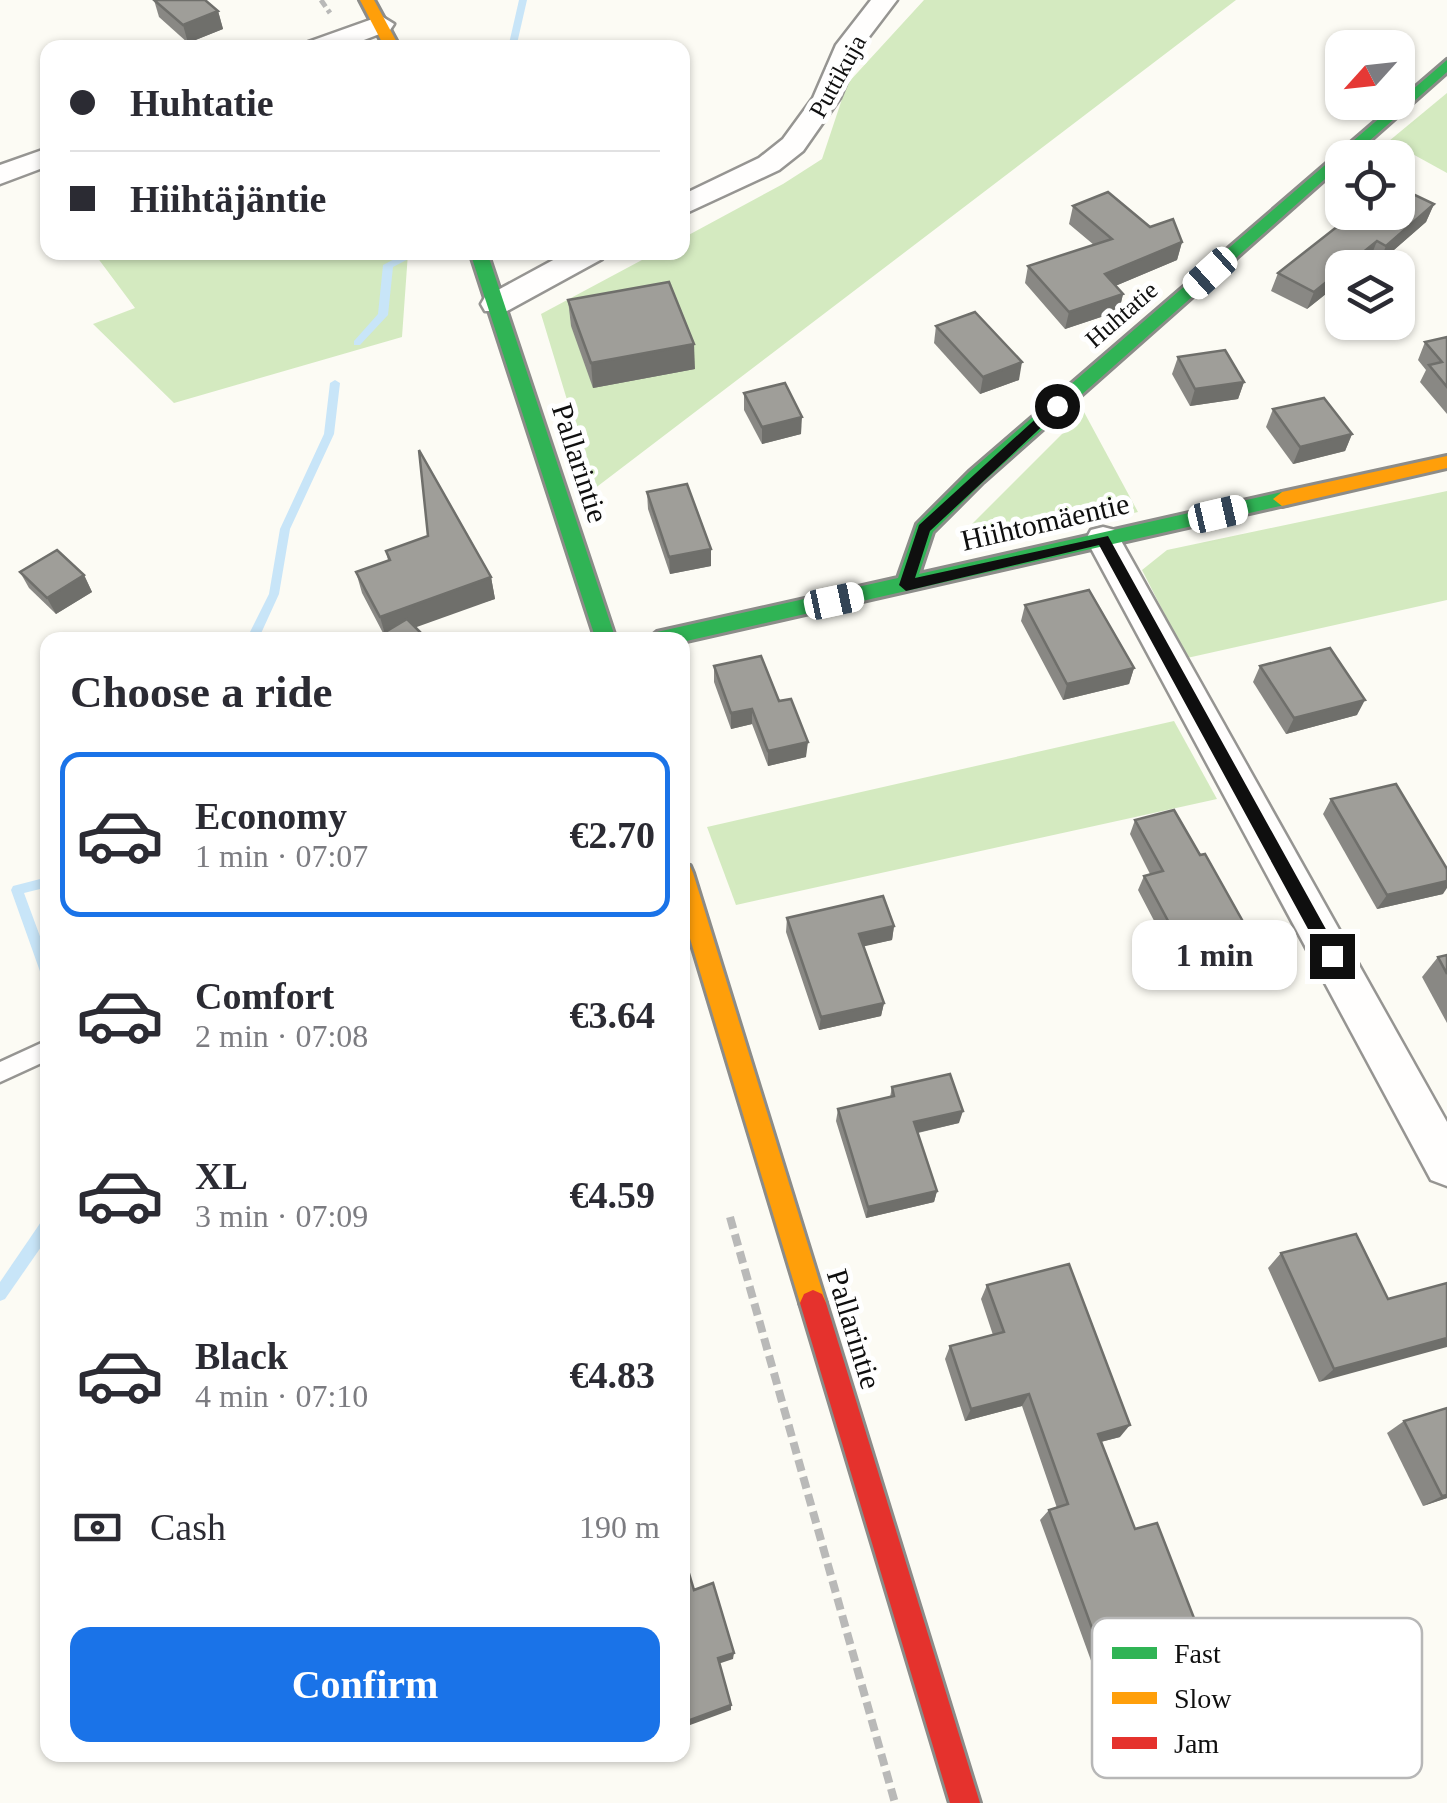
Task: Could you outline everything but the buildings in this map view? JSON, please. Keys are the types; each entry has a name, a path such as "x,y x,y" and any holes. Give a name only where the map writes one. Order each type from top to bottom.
{"street":[{"path":"367,0 387,36"},
{"name":"Puttikuja","path":"690,202 769,164 793,146 826,98 849,45 884,0"},
{"name":"Huhtatie","path":"906,585 924,529 976,477 1447,64"},
{"path":"0,175 40,159"},
{"name":"Pallarintie","path":"481,260 603,632"},
{"path":"496,304 577,260"},
{"name":"Hiihtomäentie","path":"690,633 1447,462"},
{"path":"1103,539 1447,1165"},
{"name":"Pallarintie","path":"690,898 965,1803"}],"lane":[{"path":"0,1072 40,1053"}],"path":[{"path":"727,1208 895,1803"}],"green space":[{"path":"924,0 1236,0 594,489 541,314 642,260 690,260 690,234 822,159 847,84"},
{"path":"1447,93 1447,173 1415,155 1415,140 1390,140"},
{"path":"99,260 408,260 402,337 174,403 93,324 135,308"},
{"path":"1084,412 1138,512 976,551 962,534"},
{"path":"1447,491 1447,600 1187,658 1142,570 1167,550"},
{"path":"1174,721 1217,799 736,905 707,827"}],"waterway":[{"path":"514,40 523,0"},
{"path":"357,343 383,315 388,265 399,260"},
{"path":"256,632 274,594 285,529 329,434 335,383"},
{"path":"40,884 17,890 40,955"},
{"path":"0,1294 40,1236"}],"traffic: fast":[{"path":"906,585 924,529 976,477 1447,64"},
{"path":"481,260 603,632"},
{"path":"690,633 1282,499"}],"traffic: slow":[{"path":"367,0 389,40"},
{"path":"1282,499 1447,462"},
{"path":"690,899 813,1303"}],"traffic: jam":[{"path":"813,1303 965,1803"}],"route":[{"path":"1057,406 924,529 906,585 1103,539 1332,956"}]}
